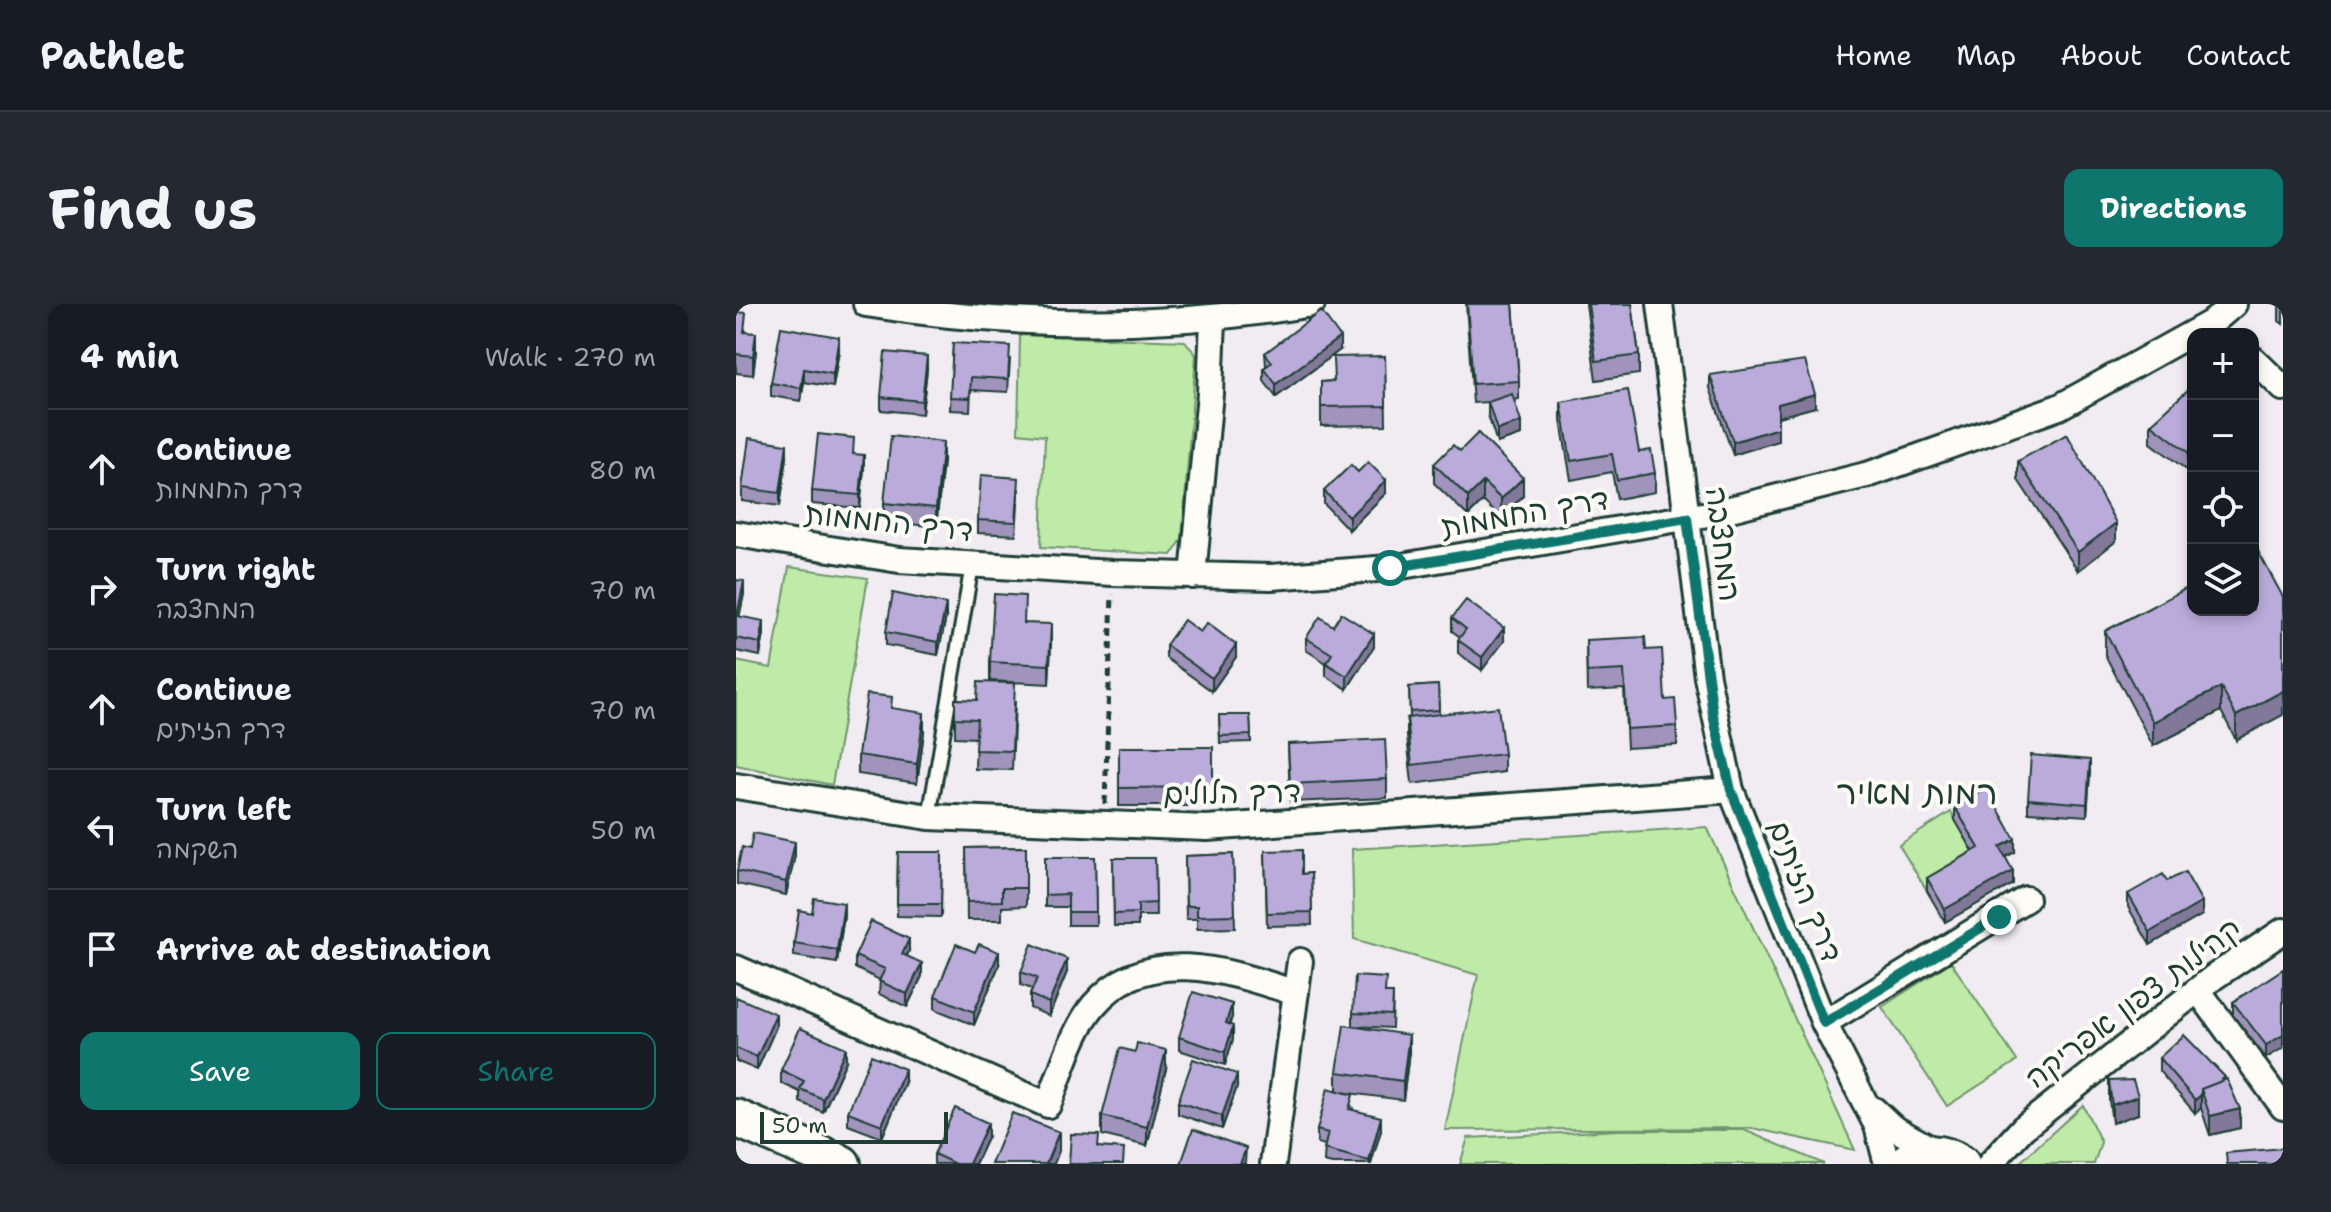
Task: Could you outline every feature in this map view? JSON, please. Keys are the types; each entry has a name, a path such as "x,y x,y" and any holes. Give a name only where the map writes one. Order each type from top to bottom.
{"main road":[{"path":"736,1118 842,1164"}],"street":[{"path":"866,304 1025,320 1151,323 1213,319 1312,304"},
{"name":"המחצבה","path":"1660,304 1713,715 1731,790"},
{"name":"דרך החממות","path":"2220,328 2234,304"},
{"path":"1193,576 1210,393 1213,319"},
{"name":"דרך החממות","path":"736,534 846,553 972,565 1112,573 1287,576 1390,568 1687,518 1803,493 2003,429 2059,407 2187,344"},
{"path":"2259,365 2283,388"},
{"name":"דרך הלולים","path":"736,786 929,817 1207,828 1301,824 1731,790"},
{"name":"דרך הזיתים","path":"1731,790 1824,1023 1865,1100 1887,1164"},
{"path":"1824,1023 2026,899"},
{"name":"קהילות צפון אפריקה","path":"1990,1164 2023,1128 2198,990 2283,931"},
{"path":"1273,1164 1300,961"},
{"path":"736,968 1048,1105 1093,1005 1116,985 1136,974 1161,968 1217,970 1296,993"},
{"path":"2198,990 2283,1107"},
{"name":"דרך הזיתים","path":"1865,1100 1892,1127 1937,1159"},
{"name":"קהילות צפון אפריקה","path":"1937,1159 1980,1150 2023,1128"}],"lane":[{"path":"929,817 972,565"}],"path":[{"path":"1104,825 1112,573"}],"green space":[{"path":"1020,335 1185,341 1196,355 1182,539 1172,555 1041,547 1045,436 1018,433"},
{"path":"789,567 868,578 832,785 736,765 736,661 771,668"},
{"path":"1951,812 1979,861 1927,891 1899,845"},
{"path":"1707,827 1855,1150 1752,1128 1445,1130 1478,975 1354,939 1352,849"},
{"path":"1951,962 2017,1061 1947,1106 1882,1007"},
{"path":"2083,1105 2101,1142 2094,1164 2018,1164"},
{"path":"1618,1130 1744,1130 1824,1164 1460,1164 1468,1138"}],"building":[{"path":"1467,304 1513,304 1519,381 1473,384"},
{"path":"1588,304 1632,304 1639,355 1596,361"},
{"path":"1321,311 1340,337 1276,384 1264,368 1272,362 1265,353"},
{"path":"736,312 746,313 744,332 756,333 753,356 736,354"},
{"path":"781,327 839,337 833,374 804,369 801,388 771,383"},
{"path":"953,343 1010,346 1008,379 971,377 970,398 950,397"},
{"path":"885,352 927,356 922,401 881,397"},
{"path":"1385,356 1386,406 1321,407 1321,382 1334,381 1333,357"},
{"path":"1805,361 1815,394 1778,404 1778,428 1733,442 1710,375"},
{"path":"1628,390 1639,452 1651,450 1655,473 1617,480 1612,454 1571,461 1561,402"},
{"path":"2187,391 2187,451 2151,424"},
{"path":"1512,394 1521,422 1497,430 1488,402"},
{"path":"1478,433 1523,478 1501,499 1483,482 1468,497 1434,464 1453,445 1460,451"},
{"path":"818,434 854,438 853,454 864,455 860,495 812,491"},
{"path":"2067,434 2116,523 2078,552 2018,461"},
{"path":"891,436 943,442 936,508 884,503"},
{"path":"749,438 787,444 780,493 742,488"},
{"path":"1368,462 1386,480 1349,517 1324,491 1351,465 1358,472"},
{"path":"981,475 1019,478 1016,522 978,520"},
{"path":"2259,553 2283,597 2283,691 2236,716 2221,687 2153,722 2105,631 2187,588 2187,616 2259,616"},
{"path":"736,580 744,581 737,616 764,621 760,643 736,638"},
{"path":"893,593 946,604 938,642 886,632"},
{"path":"994,594 1025,596 1024,623 1051,624 1049,665 990,662"},
{"path":"1466,600 1504,628 1482,657 1458,640 1466,629 1452,618"},
{"path":"1341,613 1374,634 1347,676 1326,663 1332,654 1306,638 1320,617 1333,626"},
{"path":"1184,620 1200,632 1207,623 1236,645 1212,678 1166,645"},
{"path":"1645,637 1646,650 1662,649 1665,700 1675,699 1677,726 1627,729 1624,670 1587,672 1586,640"},
{"path":"978,682 1015,683 1012,751 975,750 977,719 955,718 955,699 977,700"},
{"path":"1438,685 1439,710 1410,712 1409,687"},
{"path":"867,694 892,697 891,708 924,713 917,764 858,755"},
{"path":"1498,707 1504,754 1412,765 1407,718"},
{"path":"1219,715 1250,715 1251,735 1220,736"},
{"path":"1385,739 1387,779 1290,784 1288,744"},
{"path":"1119,747 1213,747 1213,787 1119,788"},
{"path":"2031,755 2090,760 2087,804 2028,799"},
{"path":"1987,789 2015,839 2000,847 2013,871 1945,909 1927,878 1979,848 1955,807"},
{"path":"753,833 795,842 786,882 737,871 742,847 750,849"},
{"path":"1026,847 1026,888 1002,888 1002,901 967,902 966,848"},
{"path":"1302,850 1302,874 1311,873 1312,912 1267,913 1265,851"},
{"path":"898,852 942,852 941,904 897,904"},
{"path":"1233,854 1235,915 1197,916 1197,906 1186,906 1185,856"},
{"path":"1045,857 1095,857 1096,912 1068,912 1068,894 1045,895"},
{"path":"1113,858 1155,858 1156,903 1138,904 1138,913 1114,914"},
{"path":"2185,872 2202,902 2150,932 2128,894 2163,874 2167,881"},
{"path":"814,898 844,903 837,950 794,943 799,910 812,913"},
{"path":"871,921 909,939 902,954 922,963 907,994 879,981 885,969 855,956"},
{"path":"956,944 975,952 979,944 999,952 974,1012 935,996"},
{"path":"1032,944 1067,959 1049,1003 1030,995 1037,978 1021,972"},
{"path":"2283,969 2283,1035 2266,1045 2233,1002"},
{"path":"1355,976 1386,978 1385,993 1393,993 1392,1015 1353,1013"},
{"path":"1193,992 1232,1004 1226,1023 1233,1026 1225,1052 1179,1037"},
{"path":"736,997 776,1014 757,1057 736,1048"},
{"path":"1344,1025 1409,1035 1403,1081 1337,1072"},
{"path":"800,1028 846,1048 823,1099 800,1089 804,1081 781,1070"},
{"path":"2184,1035 2225,1077 2201,1089 2201,1095 2195,1100 2159,1058"},
{"path":"1137,1043 1166,1050 1147,1127 1102,1116 1120,1048 1135,1052"},
{"path":"871,1055 905,1069 882,1125 848,1112"},
{"path":"1193,1059 1237,1074 1222,1116 1178,1102"},
{"path":"2227,1079 2240,1109 2210,1116 2201,1089"},
{"path":"2133,1080 2138,1096 2112,1105 2109,1081"},
{"path":"1328,1088 1353,1095 1349,1109 1381,1117 1369,1161 1324,1149 1328,1133 1317,1130"},
{"path":"955,1108 988,1123 969,1164 955,1164 934,1154"},
{"path":"1012,1113 1059,1132 1046,1164 991,1164"},
{"path":"1193,1129 1246,1148 1240,1164 1181,1164"},
{"path":"1071,1134 1099,1135 1098,1147 1124,1149 1123,1164 1069,1164"},
{"path":"2283,1148 2283,1164 2227,1164 2226,1153"}],"district":[{"name":"רמות מאיר","path":"1917,792"}],"route":[{"path":"1390,568 1687,518 1720,750 1744,829 1824,1023 1999,917"}]}
